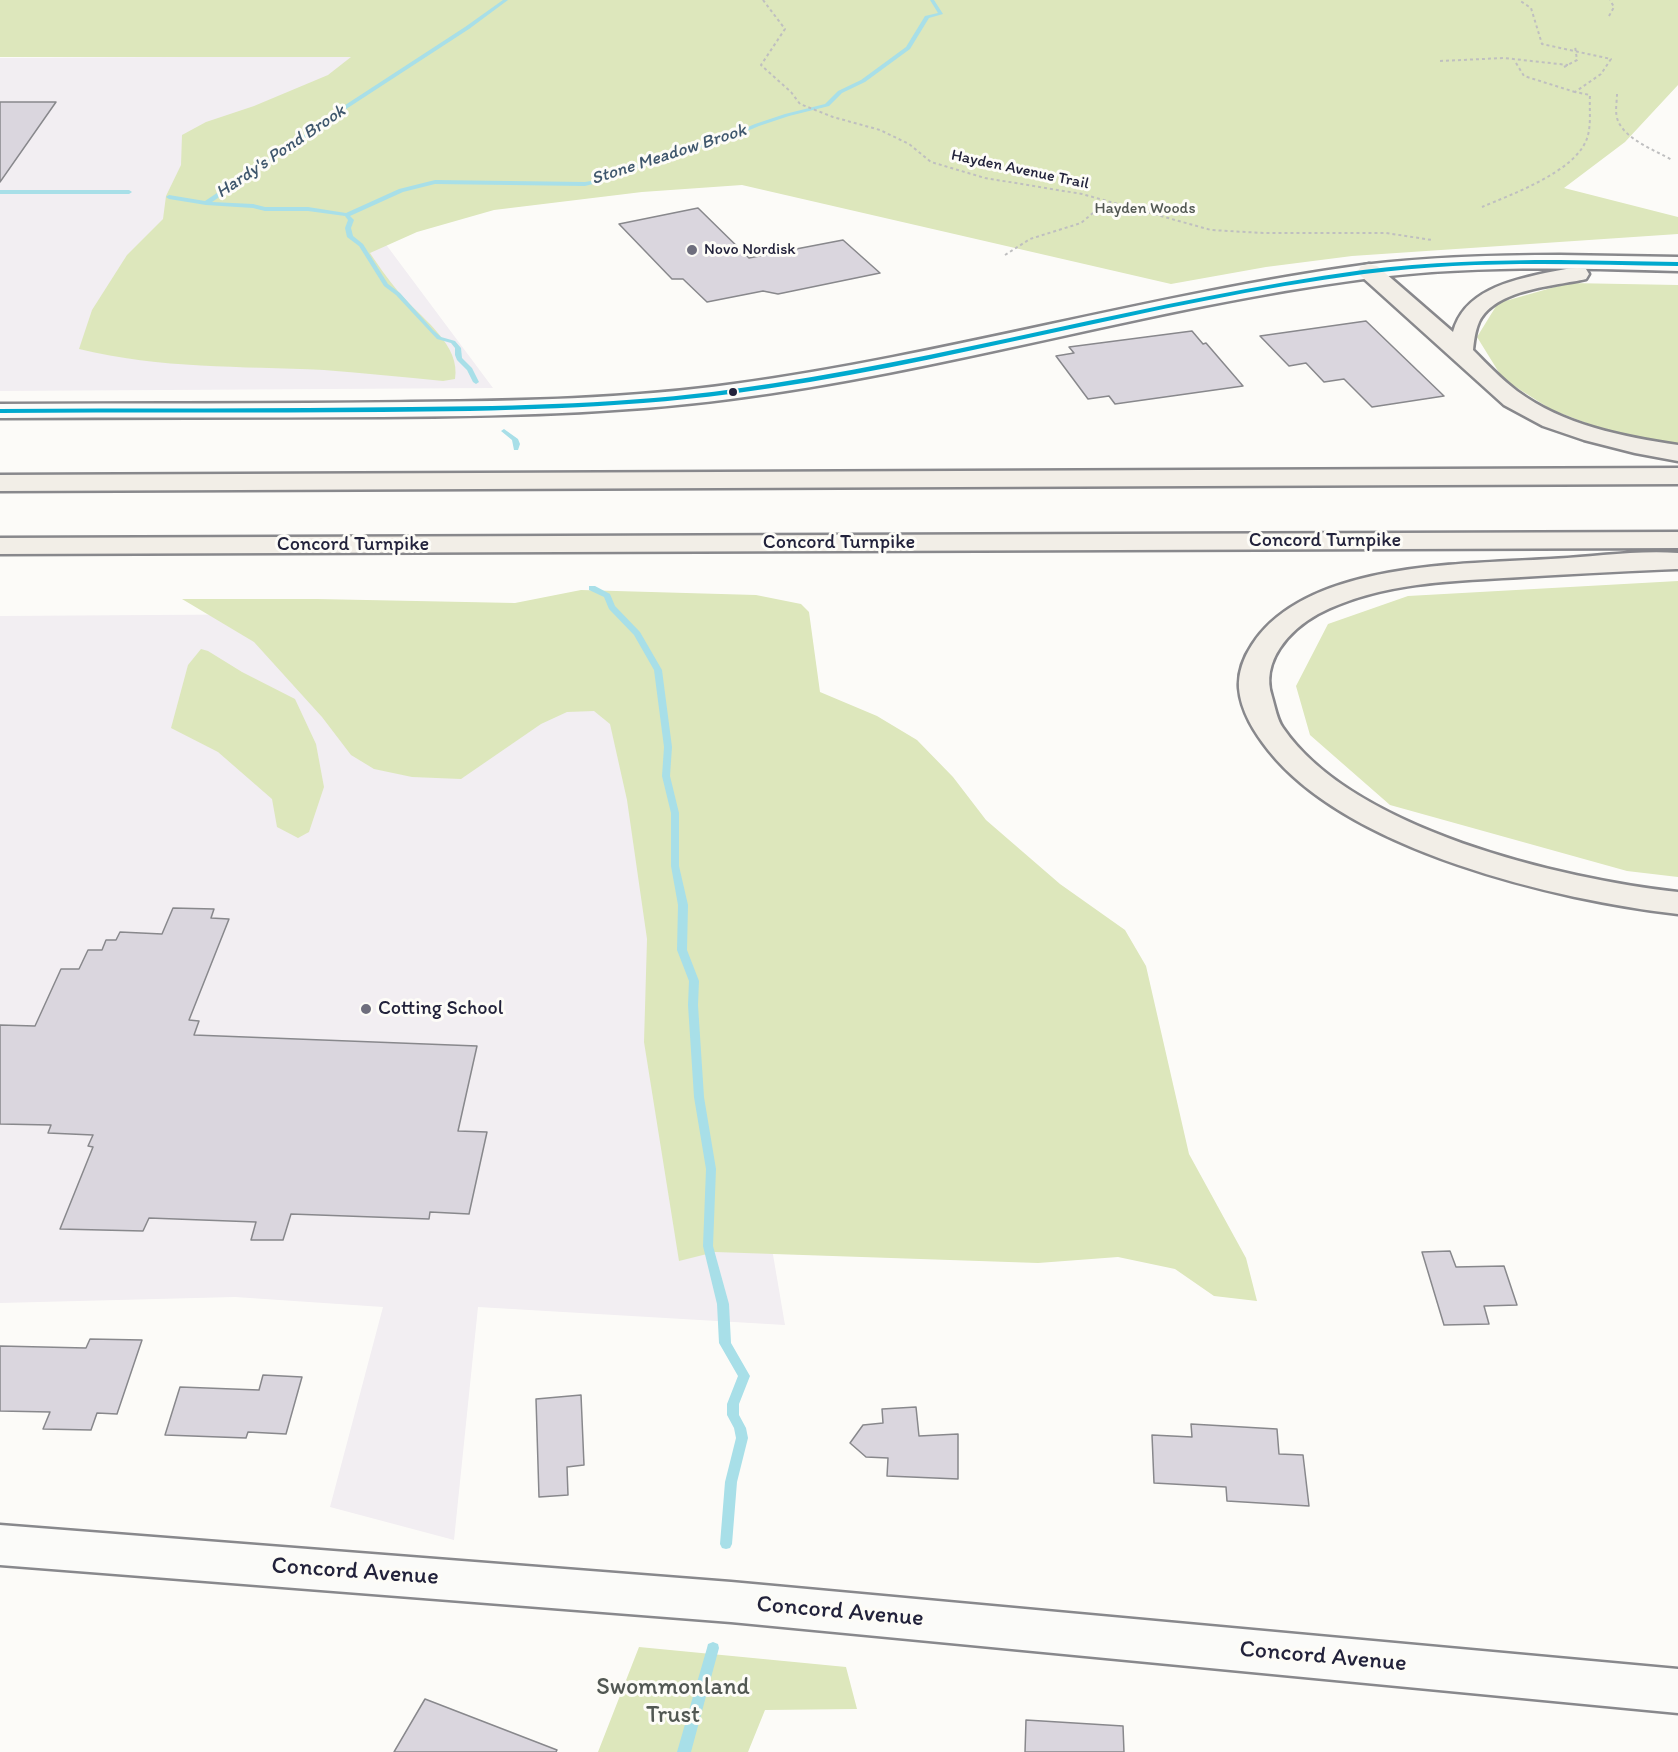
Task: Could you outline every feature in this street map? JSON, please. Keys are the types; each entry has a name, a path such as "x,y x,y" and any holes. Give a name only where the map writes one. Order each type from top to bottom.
{"highway":[{"path":"1461,351 1467,322 1486,302 1520,287 1578,274"},
{"path":"1374,276 1461,351 1500,390 1547,418 1611,440 1678,453"},
{"path":"0,483 1678,476"},
{"name":"Concord Turnpike","path":"0,546 1678,540"},
{"path":"1678,561 1444,573 1370,585 1308,609 1281,628 1268,643 1258,661 1254,688 1265,726 1286,754 1319,783 1373,815 1449,849 1509,870 1572,887 1678,903"}],"street":[{"path":"0,411 488,409 574,406 682,398 852,374 1164,306 1237,293 1500,262 1678,264"},
{"path":"1374,276 1578,274 1678,277"},
{"name":"Concord Avenue","path":"0,1545 731,1602 1678,1691"}],"path":[{"name":"Hayden Avenue Trail","path":"764,0 785,29 761,65 791,92 798,102 875,128 904,142 944,167 985,178 1082,195 1211,230 1263,233 1386,233 1440,242"},
{"path":"1519,0 1531,9 1542,44 1576,50 1611,60 1603,72 1575,92"},
{"path":"1609,16 1614,7 1610,0"},
{"path":"1564,67 1577,60 1575,46"},
{"path":"1440,62 1491,56 1518,57 1568,65"},
{"path":"1482,207 1521,191 1545,177 1570,159 1587,140 1590,95 1524,76 1516,63"},
{"path":"1617,94 1616,112 1622,125 1635,137 1672,160"},
{"path":"1005,255 1030,239 1081,223 1107,201"}],"shaded area":[{"path":"568,55 361,211 493,388 0,391 0,58"},
{"name":"Cotting School","path":"611,612 682,721 785,1325 478,1307 454,1540 330,1507 383,1307 235,1297 0,1303 0,616"}],"green space":[{"name":"Hayden Woods","path":"0,0 1678,0 1678,85 1625,142 1564,188 1678,217 1678,234 1352,256 1266,267 1171,284 742,185 642,192 494,210 417,232 370,253 400,293 447,345 455,367 455,379 443,381 324,370 201,366 140,360 79,349 92,310 127,255 163,219 166,196 181,165 182,135 206,122 254,106 328,75 351,57 0,57"},
{"path":"1569,283 1678,285 1678,446 1626,438 1552,410 1503,379 1477,337 1498,303"},
{"path":"1678,581 1678,877 1627,871 1390,805 1310,735 1296,686 1328,624 1408,596"},
{"path":"581,590 756,595 801,604 809,612 820,692 877,716 917,740 953,777 986,820 1060,884 1125,930 1146,966 1189,1154 1246,1258 1257,1301 1214,1296 1175,1269 1118,1257 1038,1263 715,1252 679,1261 644,1042 647,939 627,800 610,724 594,711 567,712 541,724 461,779 412,777 374,769 351,755 322,717 254,642 182,599 515,603"},
{"path":"201,649 295,699 316,744 324,787 309,832 298,838 277,827 272,799 218,752 171,728 188,665"},
{"name":"Swommonland Trust","path":"639,1647 846,1667 857,1709 765,1710 748,1752 598,1752"}],"building":[{"path":"0,102 56,102 0,182"},
{"name":"Novo Nordisk","path":"698,208 749,258 843,240 880,273 778,294 763,291 707,302 683,279 672,279 619,224"},
{"path":"1366,321 1444,396 1372,407 1344,379 1324,382 1306,363 1289,366 1260,336"},
{"path":"1192,331 1203,344 1206,343 1243,386 1115,404 1109,396 1088,399 1056,356 1074,353 1069,347"},
{"path":"173,908 214,909 211,918 229,919 189,1020 199,1021 194,1035 477,1046 458,1131 487,1132 469,1214 430,1212 429,1219 291,1214 283,1240 251,1240 256,1222 149,1218 143,1231 60,1229 93,1147 88,1146 93,1135 48,1133 51,1125 0,1124 0,1025 35,1026 61,969 79,969 88,950 102,950 106,940 116,940 120,932 162,934"},
{"path":"1450,1251 1456,1267 1504,1266 1517,1305 1484,1306 1489,1324 1444,1325 1422,1252"},
{"path":"90,1339 142,1340 117,1414 97,1413 91,1430 43,1429 50,1412 0,1411 0,1346 86,1348"},
{"path":"263,1375 302,1377 286,1434 248,1432 246,1438 165,1435 180,1387 259,1390"},
{"path":"581,1395 584,1465 567,1467 568,1495 539,1497 536,1399"},
{"path":"916,1407 919,1436 958,1434 958,1479 887,1476 888,1458 866,1457 850,1443 863,1425 883,1423 882,1409"},
{"path":"1191,1424 1277,1429 1279,1454 1303,1455 1309,1506 1227,1501 1226,1487 1154,1483 1152,1435 1192,1437"},
{"path":"425,1699 557,1750 556,1752 394,1752"},
{"path":"1026,1720 1123,1726 1124,1752 1025,1752"}],"waterway":[{"name":"Hardy's Pond Brook","path":"206,203 270,160 292,142 308,135 338,112 506,0"},
{"name":"Stone Meadow Brook","path":"347,215 379,199 435,182 585,184 599,181 614,172 658,161 685,150 717,142 787,115 827,105 840,92 863,81 908,48 927,17 941,14 932,0"},
{"path":"0,192 129,192"},
{"path":"169,197 206,203"},
{"name":"Hardy's Pond Brook","path":"206,203 265,209 308,209 347,215"},
{"name":"Hardy's Pond Brook","path":"347,215 351,220 348,228 350,237 361,245 386,285 398,294 439,338 453,342 458,348 459,358 470,369 476,382"},
{"path":"504,431 515,439 516,449"},
{"path":"592,588 607,596 612,607 637,634 658,670 668,747 666,776 675,813 675,866 683,905 682,950 694,981 693,1005 699,1097 711,1169 708,1246 723,1304 725,1343 744,1376 733,1404 733,1415 742,1438 731,1482 726,1544"},
{"path":"684,1752 713,1648"}],"transit line":[{"path":"0,411 492,408 682,397 730,392 889,366 1205,299 1364,272 1482,263 1678,264"}],"place":[{"name":"Novo Nordisk","path":"692,250"},
{"name":"Cotting School","path":"366,1009"}]}
